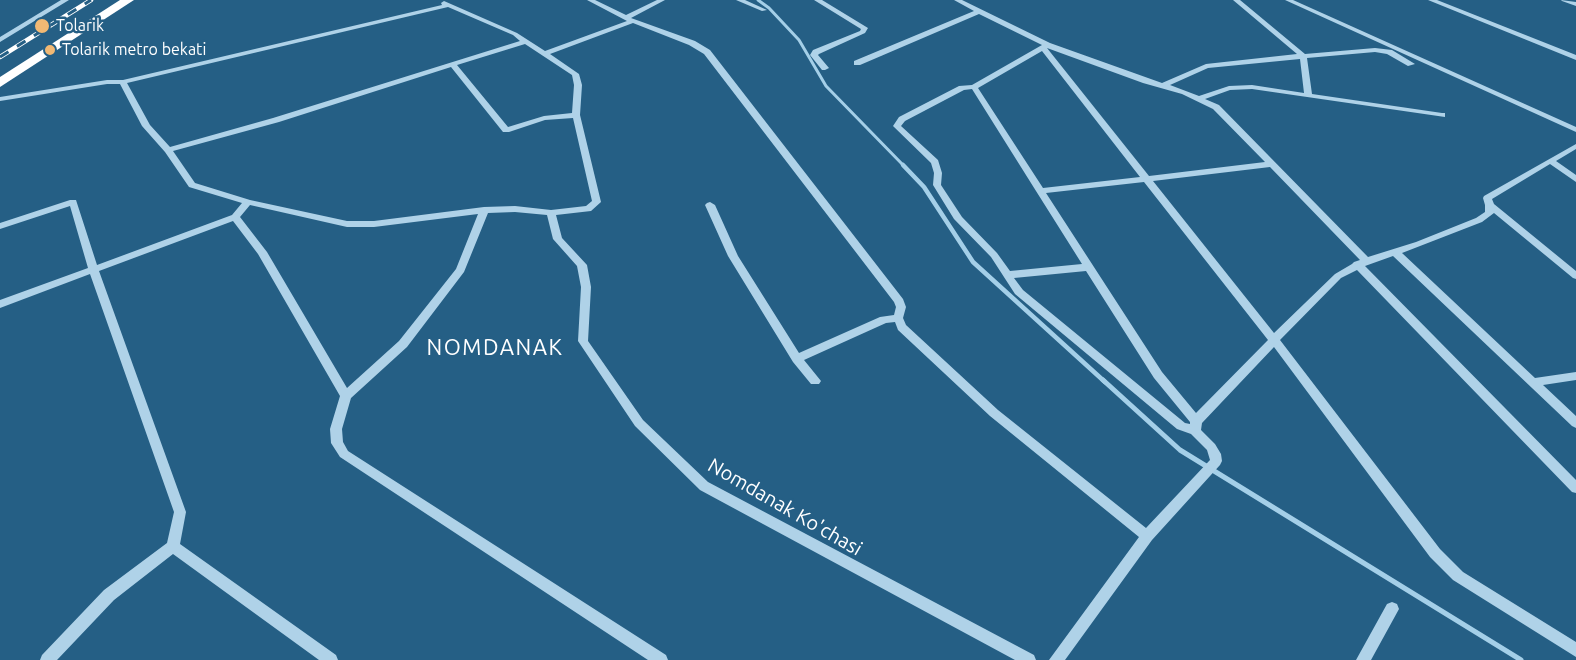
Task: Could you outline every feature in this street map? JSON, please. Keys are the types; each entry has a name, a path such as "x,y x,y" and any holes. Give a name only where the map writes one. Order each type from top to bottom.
{"highway":[{"path":"0,70 111,0"},
{"path":"0,83 128,0"}],"street":[{"path":"0,40 66,0"},
{"path":"123,82 146,126 168,150 192,185 248,202 347,224 374,224 484,210 515,209 551,213 588,209 597,202 576,116 577,79 575,74 502,27 438,0"},
{"path":"590,0 630,19 692,43 712,58 899,301 901,307 898,318 902,327 994,413 1147,536"},
{"path":"545,53 630,19 662,0"},
{"path":"739,0 764,10"},
{"path":"817,0 865,28 863,32 816,52 814,55 825,68"},
{"path":"957,0 1045,47 1199,98 1216,107 1273,164 1362,262 1576,488"},
{"path":"1236,0 1303,56 1308,96"},
{"path":"1288,0 1576,130"},
{"path":"1431,0 1576,58"},
{"path":"1564,0 1576,4"},
{"path":"0,99 107,82 123,82 449,5"},
{"path":"857,63 979,11"},
{"path":"168,150 276,120 527,41"},
{"path":"1045,47 974,87 962,88 902,119 897,126 935,162 938,173 937,185 959,219 994,255 1019,292 1181,426 1196,426 1274,340 1338,276 1362,262 1479,220 1489,213 1490,205"},
{"path":"1045,47 1274,340 1435,553 1458,576 1576,650"},
{"path":"1162,86 1206,66 1303,56 1375,50 1389,52 1410,64"},
{"path":"453,65 506,130 544,118 576,116"},
{"path":"974,87 1158,375 1215,454 1216,460 1147,536 1056,660"},
{"path":"1199,98 1229,88 1252,87 1442,115"},
{"path":"1576,146 1487,198 1490,205 1576,276"},
{"path":"1551,161 1576,179"},
{"path":"1040,191 1273,164"},
{"path":"0,226 72,202 94,271 180,512 173,546 109,595 47,660"},
{"path":"0,304 235,217 248,202"},
{"path":"710,205 733,256 797,359 815,381"},
{"path":"484,210 461,270 404,344 346,396 336,429 336,443 344,454 661,660"},
{"name":"Nomdanak Ko'chasi","path":"551,213 558,239 582,265 586,287 583,341 639,423 704,486 1029,660"},
{"path":"235,217 262,252 346,396"},
{"path":"1395,252 1576,423"},
{"path":"1008,275 1089,267"},
{"path":"797,359 884,320 898,318"},
{"path":"1535,382 1576,376"},
{"path":"173,546 331,660"},
{"path":"1363,660 1392,609"}],"waterway":[{"path":"758,0 769,8 799,40 826,86 904,166"},
{"path":"903,165 924,187 973,262 1105,382"},
{"path":"1103,380 1180,450 1521,660"}],"railway":[{"path":"0,57 91,0"}],"place":[{"name":"Tolarik","path":"42,26"},
{"name":"Tolarik metro bekati","path":"50,50"}],"district":[{"name":"NOMDANAK","path":"495,348"}]}
